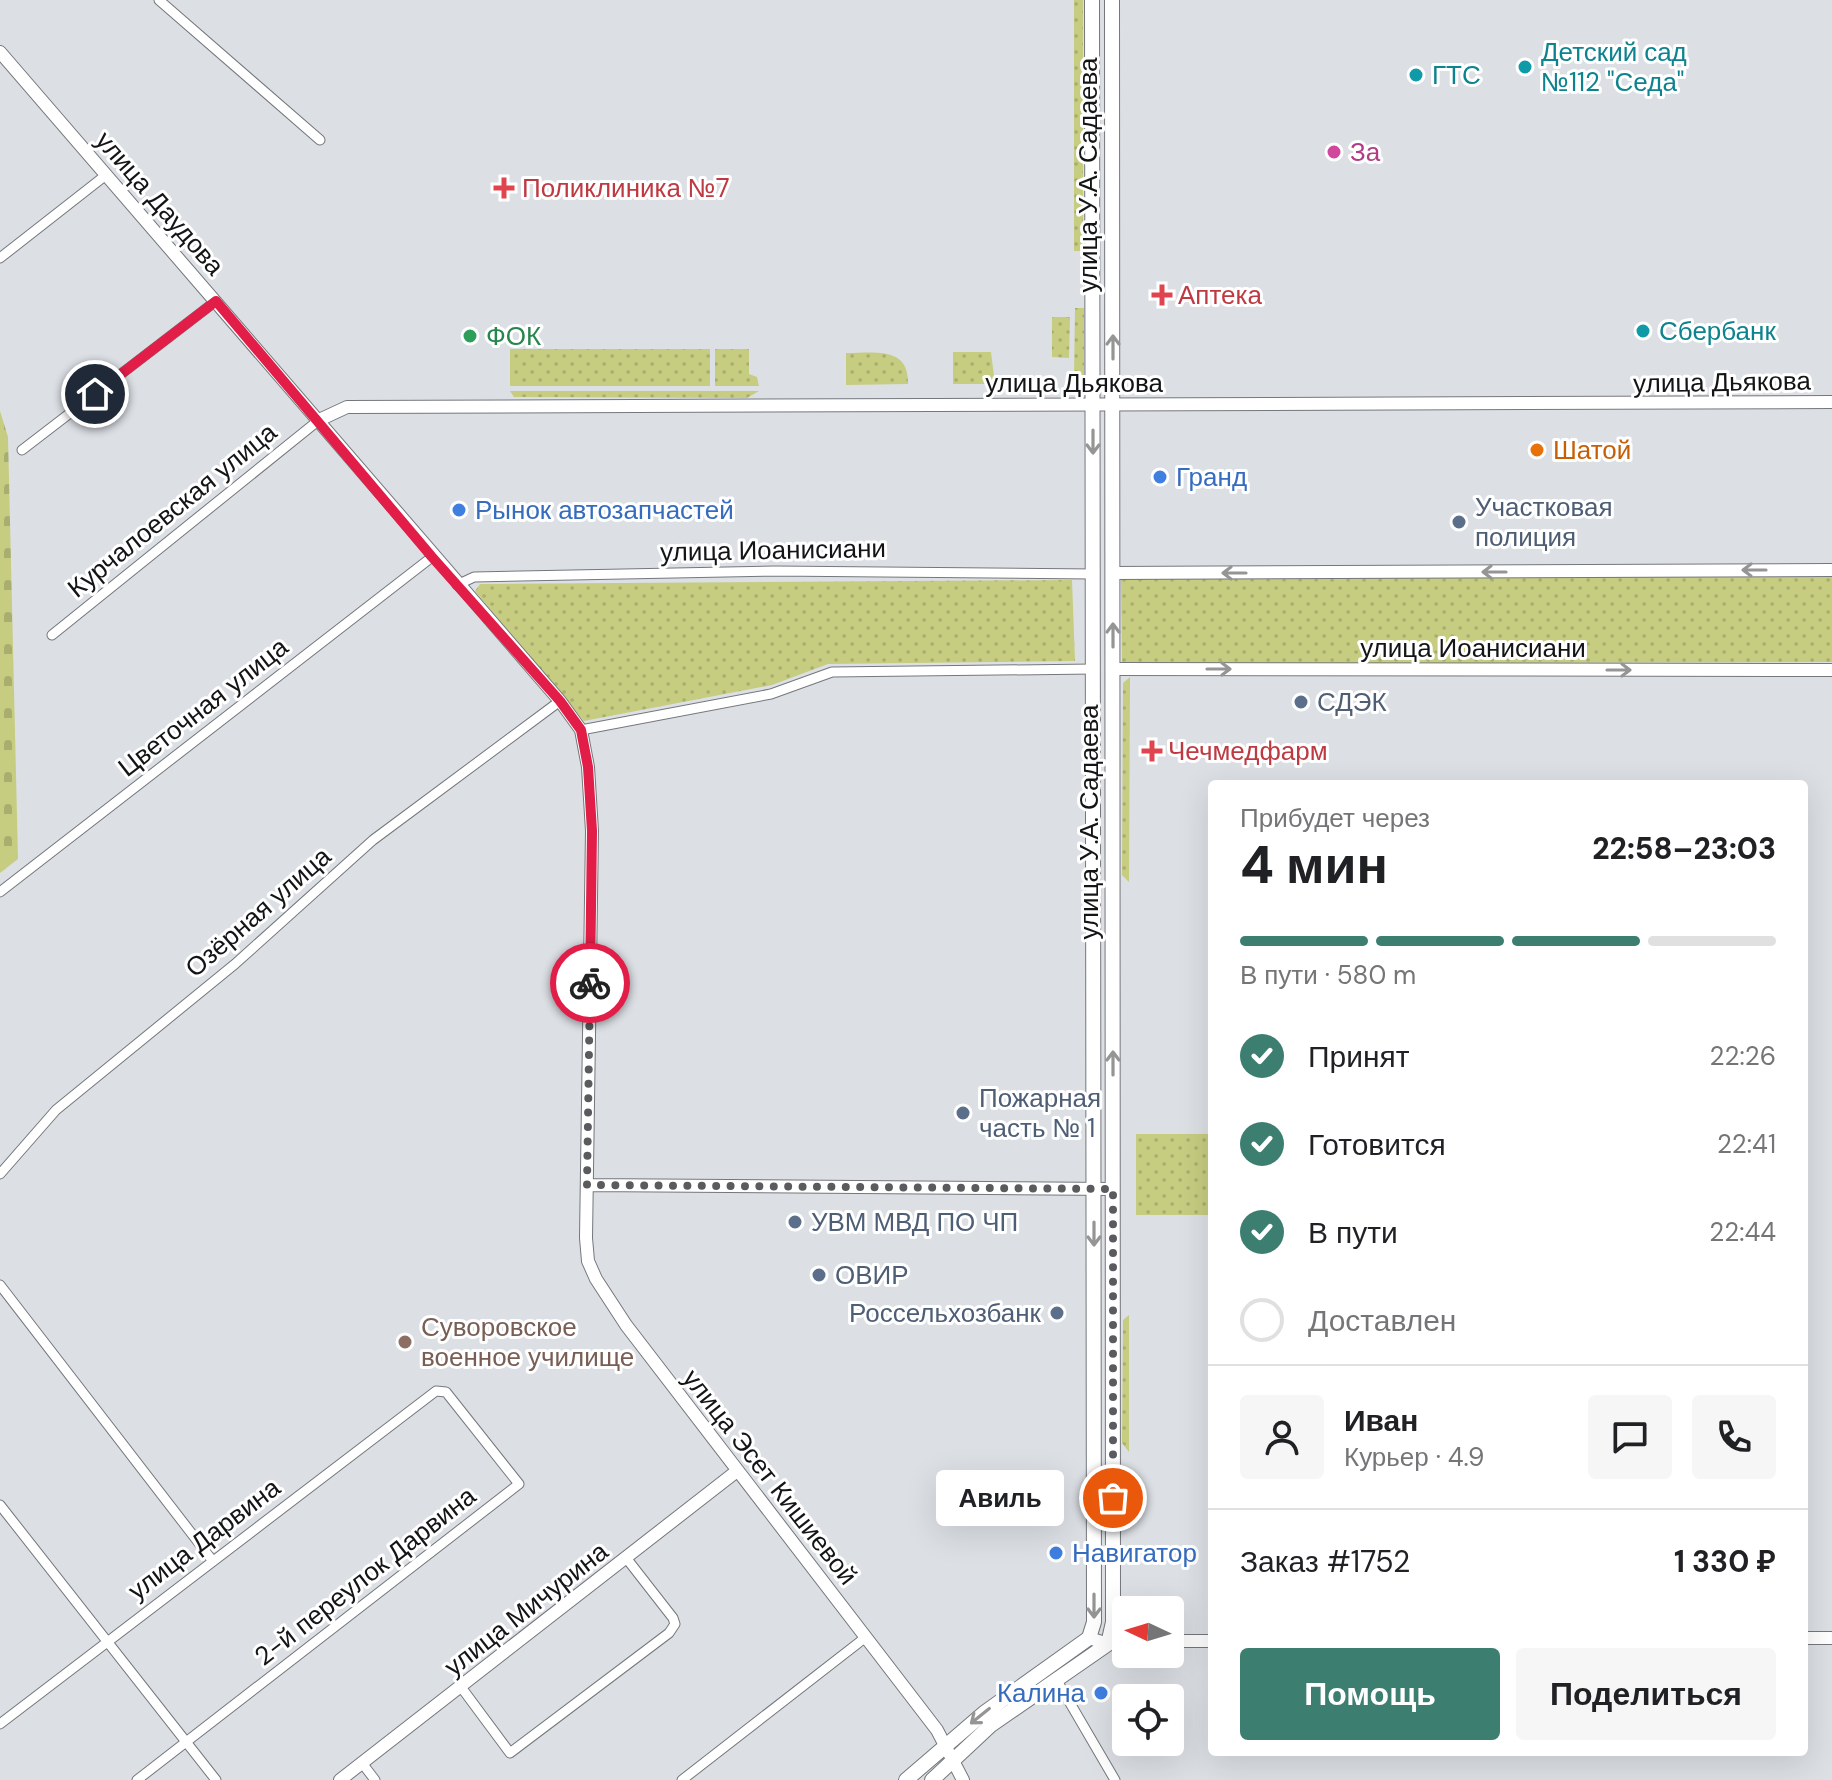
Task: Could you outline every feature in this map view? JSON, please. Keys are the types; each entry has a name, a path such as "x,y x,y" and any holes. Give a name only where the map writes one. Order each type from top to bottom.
{"main road":[{"name":"улица У.А. Садаева","path":"1089,1638 1094,1622 1092,0"},
{"name":"улица У.А. Садаева","path":"1108,1644 1113,1622 1112,0"},
{"path":"906,1780 944,1746 1089,1638"},
{"path":"932,1780 991,1725 1108,1644"}],"street":[{"path":"159,0 320,140"},
{"name":"улица Даудова","path":"2,59 319,420 432,557 560,701 581,730 588,767 592,831 587,1185"},
{"path":"0,258 106,175"},
{"path":"22,450 216,301"},
{"name":"улица Дьякова","path":"319,420 347,407 1832,402"},
{"name":"Курчалоевская улица","path":"52,635 319,420"},
{"name":"Цветочная улица","path":"0,892 432,557"},
{"path":"1113,573 1832,570"},
{"name":"улица Иоанисиани","path":"457,585 474,577 775,571 1093,574"},
{"path":"581,730 771,694 832,672 1094,669"},
{"name":"улица Иоанисиани","path":"1113,669 1832,670"},
{"name":"Озёрная улица","path":"0,1174 56,1110 235,964 373,840 560,701"},
{"path":"587,1185 1113,1189"},
{"name":"улица Эсет Кишиевой","path":"587,1185 588,1261 596,1279 737,1471 937,1730 963,1780"},
{"path":"0,1285 212,1560"},
{"name":"улица Дарвина","path":"0,1724 436,1391"},
{"name":"2-й переулок Дарвина","path":"137,1780 519,1484 446,1392 436,1391"},
{"name":"улица Мичурина","path":"340,1780 737,1471"},
{"path":"0,1505 216,1780"},
{"path":"461,1687 510,1753 669,1633 675,1624 673,1618 627,1559"},
{"path":"682,1780 866,1637"},
{"path":"1089,1638 1112,1644"},
{"path":"1808,1638 1832,1638"},
{"path":"1184,1641 1208,1641"},
{"path":"1056,1679 1115,1780"},
{"path":"362,1763 375,1780"}],"green space":[{"path":"1074,0 1083,0 1083,251 1074,251"},
{"path":"1075,308 1084,308 1084,381 1074,378"},
{"path":"1052,317 1070,317 1069,358 1052,357"},
{"path":"510,349 710,349 710,386 510,386"},
{"path":"715,349 749,349 749,374 757,377 759,386 715,386"},
{"path":"953,352 991,352 995,384 953,384"},
{"path":"846,353 879,353 896,357 907,372 908,384 846,385"},
{"path":"510,391 759,391 747,398 514,397"},
{"path":"0,411 8,437 18,859 0,873"},
{"path":"1832,576 1832,662 1122,664 1121,578"},
{"path":"1072,580 1075,661 828,664 772,685 584,721 475,591 480,584"},
{"path":"1130,677 1129,882 1122,875 1123,683"},
{"path":"1136,1134 1208,1134 1208,1215 1136,1215"},
{"path":"1129,1315 1129,1452 1122,1443 1123,1320"}],"way so far":[{"path":"590,983 587,1185 1113,1189 1113,1498"}],"place":[{"name":"Детский сад №112 \"Седа\"","path":"1525,67"},
{"name":"ГТС","path":"1416,75"},
{"name":"За","path":"1334,152"},
{"name":"Поликлиника №7","path":"504,188"},
{"name":"Аптека","path":"1162,295"},
{"name":"Сбербанк","path":"1643,331"},
{"name":"ФОК","path":"470,336"},
{"name":"Шатой","path":"1537,450"},
{"name":"Гранд","path":"1160,477"},
{"name":"Рынок автозапчастей","path":"459,510"},
{"name":"Участковая полиция","path":"1459,522"},
{"name":"СДЭК","path":"1301,702"},
{"name":"Чечмедфарм","path":"1152,751"},
{"name":"Пожарная часть № 1","path":"963,1113"},
{"name":"УВМ МВД ПО ЧП","path":"795,1222"},
{"name":"ОВИР","path":"819,1275"},
{"name":"Россельхозбанк","path":"1057,1313"},
{"name":"Суворовское военное училище","path":"405,1342"},
{"name":"Авиль","path":"1113,1498"},
{"name":"Навигатор","path":"1056,1553"},
{"name":"Калина","path":"1101,1693"}],"route":[{"path":"95,394 216,301 432,557 560,701 581,730 588,767 592,831 590,983"}]}
